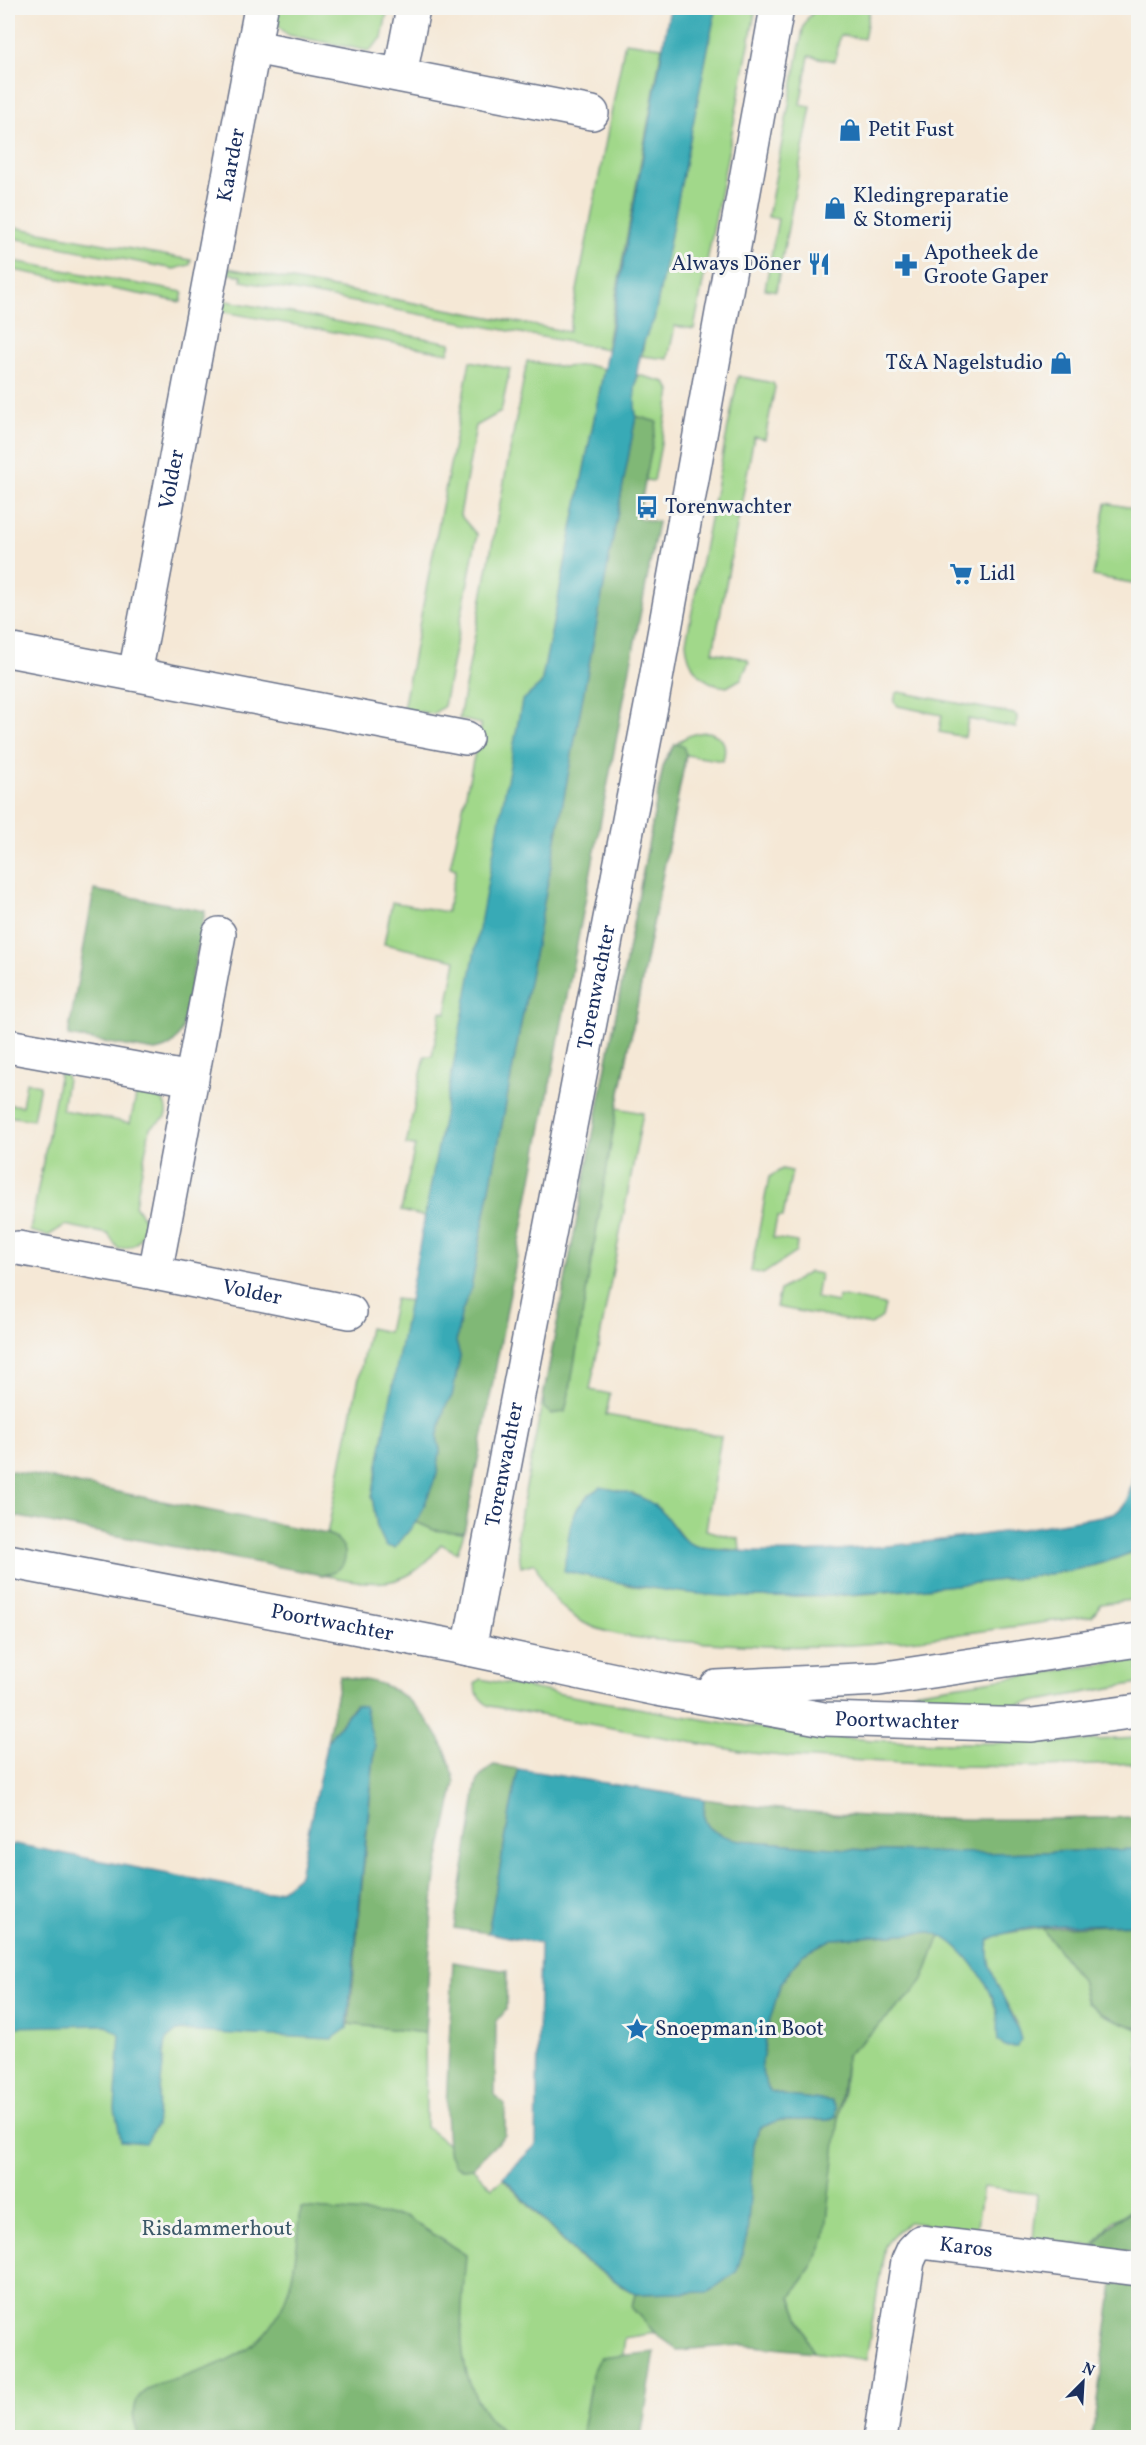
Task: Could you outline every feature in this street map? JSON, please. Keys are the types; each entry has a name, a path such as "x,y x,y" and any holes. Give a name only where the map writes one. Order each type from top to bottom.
{"street":[{"name":"Kaarder","path":"209,285 261,8"},
{"path":"400,75 413,8"},
{"name":"Torenwachter","path":"469,1649 652,701 777,8"},
{"path":"254,47 592,113"},
{"name":"Volder","path":"135,674 209,285"},
{"path":"8,650 466,738"},
{"path":"155,1273 219,934"},
{"path":"8,1046 192,1079"},
{"name":"Volder","path":"18,1248 350,1312"},
{"name":"Poortwachter","path":"8,1561 469,1649 657,1689 824,1719 1032,1725 1138,1711"},
{"name":"Poortwachter","path":"657,1689 879,1679 1138,1640"},
{"name":"Karos","path":"880,2438 908,2261 913,2250 921,2242 1138,2269"}],"green space":[{"path":"278,8 388,8 382,38 369,51 288,35 278,23"},
{"path":"716,8 756,8 694,329 675,326 668,359 642,356 645,334 654,320"},
{"path":"817,8 870,8 864,39 840,35 835,61 809,56 800,105 811,107 776,291 765,289 778,219 768,217 803,29 807,19"},
{"path":"625,42 662,47 606,349 241,281 242,276 227,273 228,268 569,332"},
{"path":"8,226 191,260 190,265 174,269 8,237"},
{"path":"8,260 183,292 181,302 8,269"},
{"path":"222,300 451,343 448,353 219,311"},
{"path":"470,361 510,369 501,412 476,426 460,515 477,535 444,706 433,714 403,709"},
{"path":"527,361 564,367 587,365 604,369 541,684 522,702 426,1217 401,1211 415,1146 406,1145 425,1056 432,1056 441,1012 446,1013 456,960 384,944 392,902 447,912 456,869 450,867 481,724 459,719"},
{"path":"638,375 665,382 671,391 654,481 645,480 656,422 636,416 633,396"},
{"path":"738,376 773,383 775,387 765,439 754,437 713,652 747,659 749,662 741,679 727,687 710,682 698,673 689,659 686,642"},
{"path":"636,416 657,422 638,518 658,522 464,1533 434,1530 416,1522 437,1474 440,1450 437,1437 445,1407 452,1396 460,1356 456,1342 461,1314 471,1288"},
{"path":"1106,503 1138,509 1138,584 1093,576"},
{"path":"899,692 1014,714 1017,716 1016,728 968,719 965,737 939,732 942,715 898,706 894,702"},
{"path":"709,732 722,739 724,743 723,761 686,755 617,1108 643,1113 590,1390 610,1394 606,1415 721,1436 706,1530 739,1539 740,1550 699,1547 686,1542 660,1509 633,1493 625,1585 758,1597 848,1595 1063,1572 1102,1563 1138,1549 1138,1599 1101,1604 1092,1616 912,1640 832,1646 733,1645 639,1638 598,1629 577,1619 561,1606 543,1582 535,1563 521,1567 517,1534 664,762 672,749 688,736"},
{"path":"675,744 683,746 686,755 617,1108 570,1389 565,1412 551,1414 544,1408 543,1398 664,762"},
{"path":"94,890 205,911 182,1029 175,1041 165,1048 155,1051 68,1036"},
{"path":"60,1072 65,1073 67,1079 62,1110 130,1123 138,1088 155,1093 165,1105 166,1117 150,1128 135,1205 145,1220 138,1241 130,1247 118,1249 108,1234 65,1225 48,1236 30,1231"},
{"path":"26,1082 40,1085 33,1120 8,1116 8,1104 22,1106"},
{"path":"782,1169 792,1171 783,1217 777,1217 773,1238 797,1242 796,1252 763,1274 751,1271 769,1177"},
{"path":"809,1272 820,1274 816,1298 837,1302 839,1296 885,1305 882,1317 871,1325 776,1307 780,1290"},
{"path":"395,1299 410,1301 372,1497 377,1527 394,1548 416,1522 434,1530 464,1533 457,1553 441,1544 429,1560 416,1571 402,1578 373,1583 322,1575 330,1574 337,1538 327,1534 369,1328 388,1332"},
{"path":"8,1470 327,1534 342,1544 345,1558 338,1569 322,1575 8,1515"},
{"path":"1138,1659 1138,1683 1010,1706 914,1710 912,1692"},
{"path":"340,1676 381,1684 399,1693 422,1714 432,1727 447,1754 452,1769 455,1783 437,1868 432,1910 425,2033 349,2024 375,1746 354,1705 327,1742"},
{"path":"480,1679 695,1718 803,1734 857,1739 968,1743 1138,1738 1138,1763 1046,1767 956,1766 751,1753 490,1706 482,1700 477,1691 475,1684"},
{"path":"494,1765 518,1769 488,1933 454,1928 477,1783 483,1773"},
{"path":"704,1799 759,1807 867,1816 974,1819 1138,1817 1138,1849 1002,1853 913,1852 744,1840 720,1835 707,1825 704,1817"},
{"path":"1138,1924 1138,2029 1103,2014 1087,2002 1081,1980 1042,1928"},
{"path":"1042,1928 1081,1980 1087,2002 1103,2014 1138,2029 1138,2206 1113,2221 1093,2246 1033,2240 1037,2194 983,2187 976,2232 908,2222 887,2242 866,2360 813,2352 791,2297 814,2264 843,2094 846,2056 911,1995 924,1978 940,1935 950,1940 985,1974 998,2017 1017,2023 991,1971 988,1960 990,1939 1001,1934"},
{"path":"931,1932 940,1935 924,1978 911,1995 846,2056 825,2238 814,2264 791,2297 813,2352 742,2345 678,2350 655,2333 632,2308 635,2294 709,2292 759,2128 780,2120 828,2120 836,2116 836,2108 831,2101 787,2096 769,2091 761,2070 767,2029 781,1983 802,1954 832,1939"},
{"path":"453,1962 507,1971 506,2010 496,2022 495,2096 505,2105 505,2135 472,2168 464,2169 455,2165 448,2151 446,2109"},
{"name":"Risdammerhout","path":"8,1984 333,2038 349,2024 425,2033 426,2127 458,2153 492,2188 503,2179 578,2257 635,2294 632,2308 655,2333 625,2338 613,2437 8,2437"},
{"path":"1138,2207 1138,2253 1094,2248 1113,2224"},
{"path":"301,2208 405,2216 466,2255 462,2330 463,2354 468,2377 476,2398 490,2418 509,2437 139,2437 133,2412 135,2403 142,2393 235,2356 253,2344 272,2324 281,2309 292,2277"},
{"path":"1113,2283 1138,2285 1137,2437 1092,2438"},
{"path":"655,2352 641,2437 581,2437 592,2374 600,2358"}],"water":[{"path":"670,8 716,8 654,320 644,341 638,366 635,393 636,416 471,1288 461,1314 456,1342 460,1356 452,1396 445,1407 437,1437 440,1450 437,1474 419,1518 395,1548 386,1546 377,1527 372,1497 522,701 541,684 604,369"},
{"path":"1135,1466 1138,1467 1138,1549 1102,1563 1063,1572 877,1593 769,1597 664,1590 564,1571 571,1523 575,1513 580,1504 600,1487 631,1494 653,1504 682,1537 693,1545 744,1552 810,1552 964,1537 1113,1514 1127,1500"},
{"path":"355,1705 364,1706 375,1746 347,2028 332,2039 177,2031 166,2040 156,2125 146,2143 121,2141 115,2109 120,2035 106,2025 8,2027 8,1847 15,1844 266,1893 282,1889 299,1875 327,1742"},
{"path":"518,1769 704,1799 704,1817 707,1825 720,1835 744,1840 913,1852 1002,1853 1138,1849 1138,1924 1043,1926 1006,1933 990,1939 989,1962 1021,2040 1017,2047 1005,2047 998,2041 997,2012 987,1986 962,1952 942,1936 931,1932 832,1939 802,1954 781,1983 767,2029 761,2070 769,2091 787,2096 831,2101 836,2108 836,2116 828,2120 780,2120 759,2128 754,2144 747,2236 737,2271 709,2292 635,2294 577,2255 503,2177 536,2145 540,1943 488,1933"}],"place":[{"name":"Petit Fust","path":"850,130"},
{"name":"Kledingreparatie & Stomerij","path":"835,208"},
{"name":"Always Döner","path":"819,264"},
{"name":"Apotheek de Groote Gaper","path":"906,265"},
{"name":"T&A Nagelstudio","path":"1061,363"},
{"name":"Torenwachter","path":"647,507"},
{"name":"Lidl","path":"961,574"},
{"name":"Snoepman in Boot","path":"637,2029"}]}
